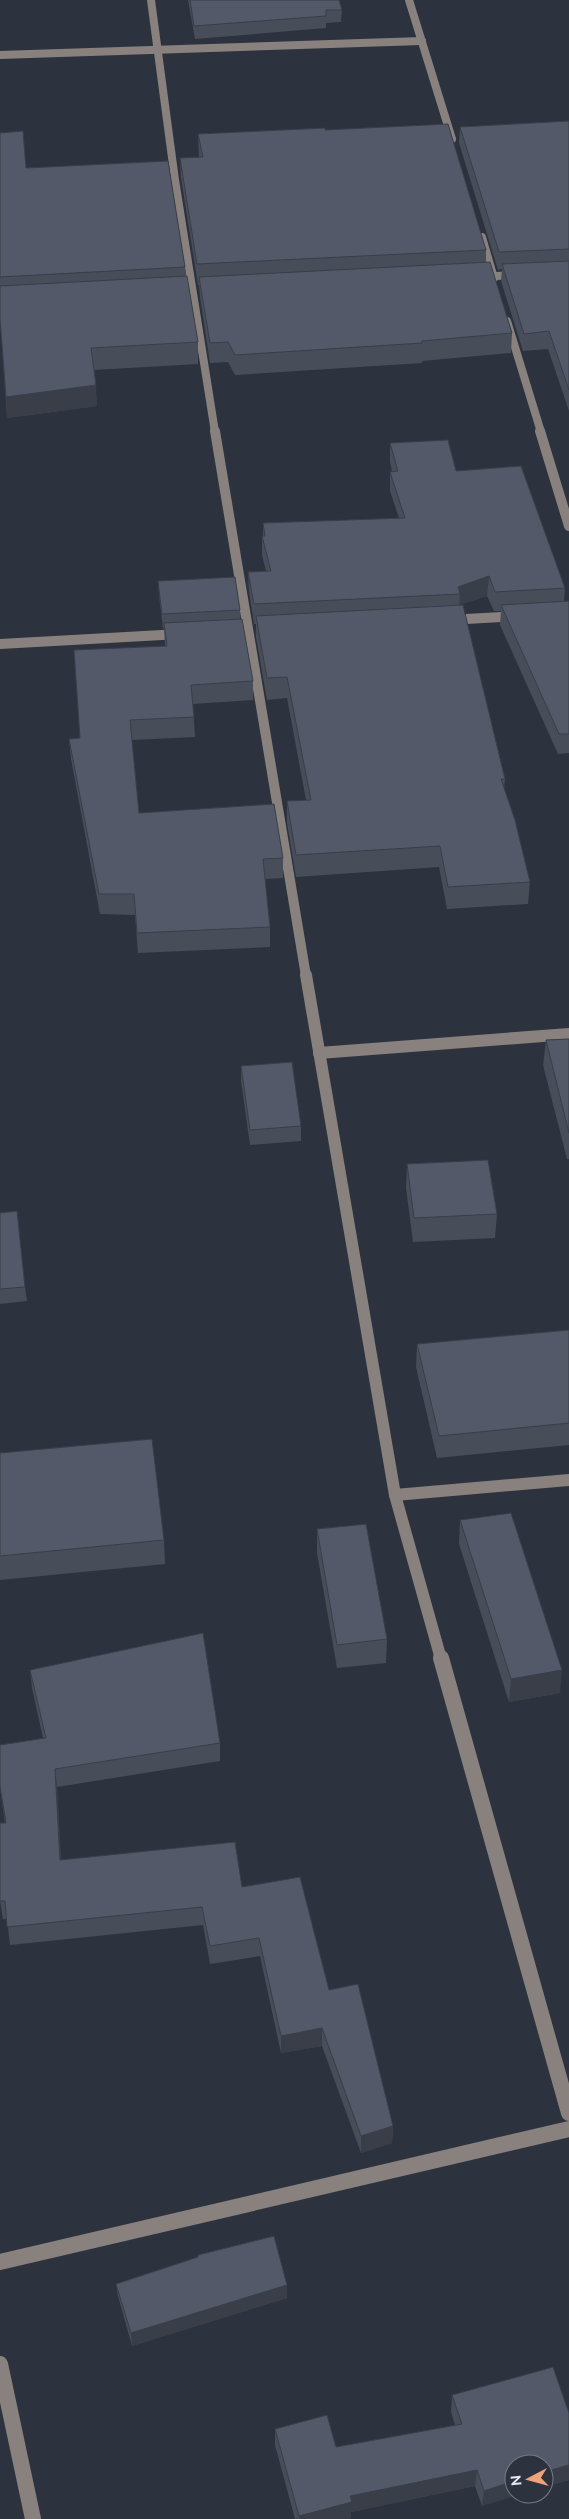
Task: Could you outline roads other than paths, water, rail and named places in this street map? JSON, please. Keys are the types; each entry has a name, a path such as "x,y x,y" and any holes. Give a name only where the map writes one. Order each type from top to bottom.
{"street":[{"path":"150,0 193,291 247,631 395,1495 569,2113"},
{"path":"410,0 453,145"},
{"path":"0,55 422,41"},
{"path":"479,229 496,286"},
{"path":"464,278 531,274"},
{"path":"505,313 569,526"},
{"path":"442,620 530,616"},
{"path":"0,644 188,634"},
{"path":"319,1053 569,1034"},
{"path":"395,1495 569,1480"},
{"path":"0,2262 569,2129"},
{"path":"0,2364 33,2519"}]}
